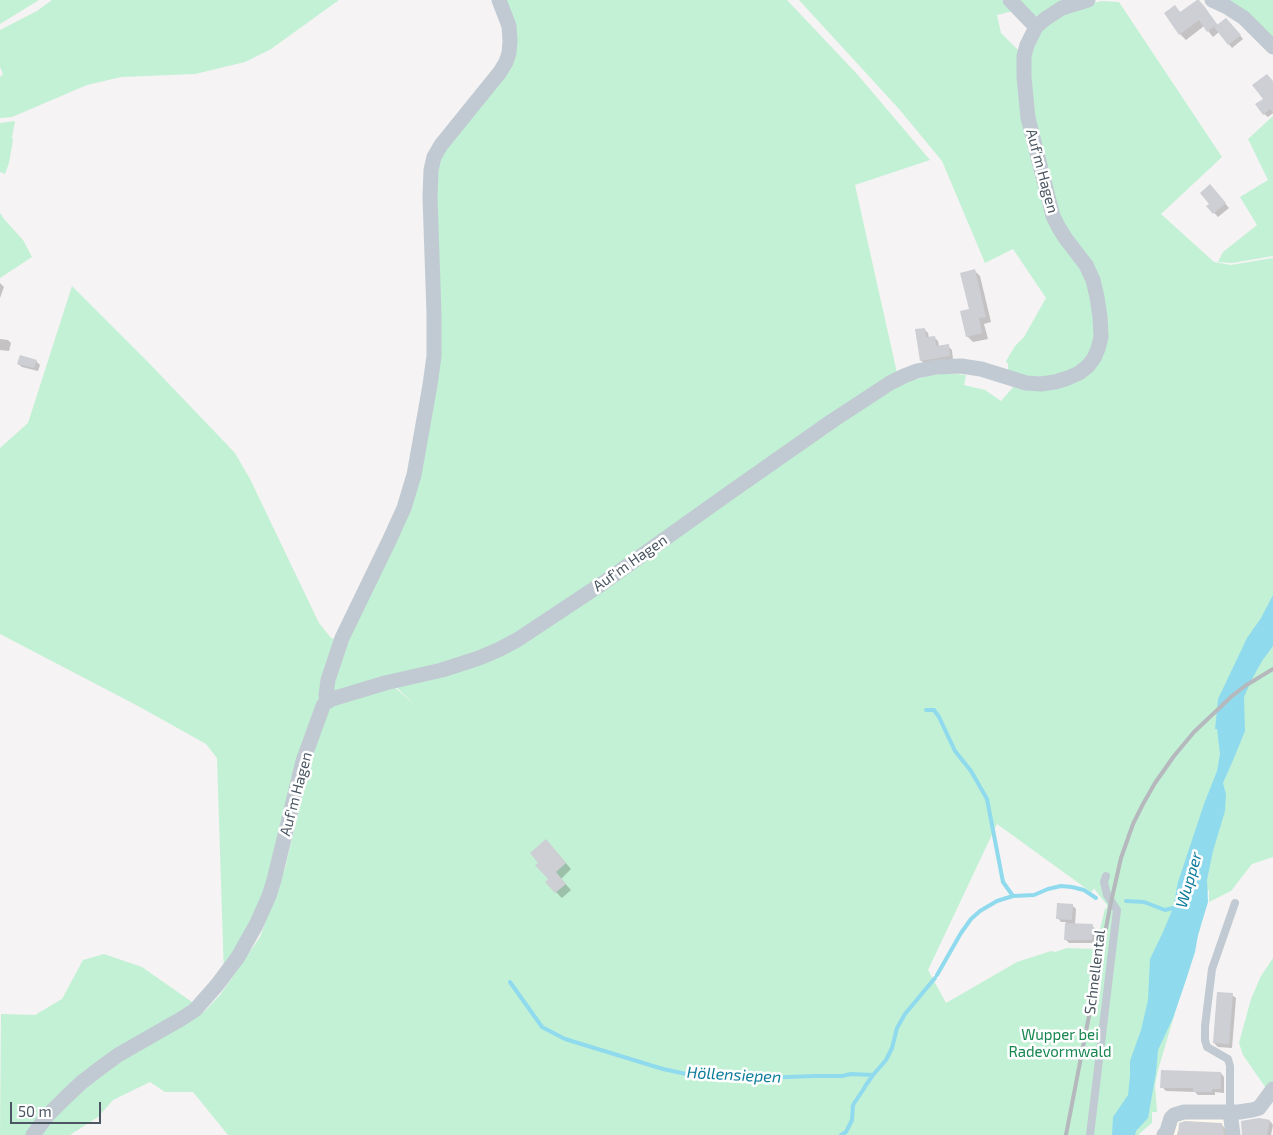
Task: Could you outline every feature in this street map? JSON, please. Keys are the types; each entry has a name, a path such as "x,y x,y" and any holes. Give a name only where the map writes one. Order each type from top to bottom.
{"street":[{"path":"329,701 326,695 328,680 342,638 393,534 404,508 414,475 434,356 431,170 434,156 441,145 506,62 510,41 509,26 499,0"},
{"path":"1010,0 1036,27 1062,8 1088,0"},
{"path":"1212,0 1244,18 1273,47"},
{"name":"Auf'm Hagen","path":"33,1135 47,1116 98,1069 118,1055 195,1010 217,985 238,956 256,925 269,896 303,761 323,706 329,701 385,683 442,670 479,658 517,640 603,583 832,421 904,376 918,371 961,366 1041,384 1068,378 1088,366 1094,358 1101,337 1099,307 1095,286 1086,265 1059,228 1054,216 1026,106 1024,56 1030,37 1036,27"},
{"path":"1164,1135 1171,1118 1177,1113 1239,1112 1259,1108 1273,1088"},
{"path":"1230,1112 1233,1135"}],"lane":[{"name":"Schnellental","path":"1090,1135 1116,910 1107,895 1104,882 1106,876"},
{"path":"1230,1112 1230,1066 1228,1059 1207,1047 1204,1026 1212,969 1235,903"}],"shaded area":[{"path":"1176,1119 1228,1119 1231,1135 1169,1135"}],"green space":[{"path":"0,0 39,0 0,24"},
{"path":"52,0 339,0 271,49 245,62 195,74 121,77 87,85 12,117 0,118 0,77 3,74 0,67 0,30 37,11"},
{"name":"Wupper bei Radevormwald","path":"502,0 787,0 857,74 930,160 855,185 897,373 773,457 601,579 515,636 479,654 441,666 385,679 416,706 395,686 443,675 480,663 500,655 519,644 606,587 727,499 891,389 928,376 946,373 966,375 964,385 985,390 1001,401 1014,386 1008,377 1008,364 1006,361 1015,346 1024,337 1046,298 1013,249 985,263 942,161 899,109 799,0 1002,0 1013,11 997,15 1001,33 1022,54 1024,114 1051,217 1063,241 1078,259 1083,256 1056,214 1028,105 1027,77 1030,45 1036,33 1046,22 1074,8 1101,1 1119,2 1222,157 1161,214 1214,262 1231,265 1273,258 1273,857 1252,864 1231,891 1209,902 1208,890 1200,929 1158,1070 1155,1085 1157,1112 1152,1112 1152,1123 1139,1135 228,1135 193,1092 165,1092 150,1082 113,1100 98,1117 70,1135 0,1135 1,1014 35,1015 62,999 83,960 104,954 142,967 204,1012 220,995 260,937 285,868 312,755 341,651 349,642 344,640 386,554 411,496 422,448 436,335 430,213 432,167 435,157 450,135 512,59 513,40 510,23","holes":["997,824 1091,892 1095,888 1107,905 1095,949 1067,948 1017,962 946,1003 928,970"]},
{"path":"1015,0 1073,0 1036,16"},
{"path":"1223,0 1273,0 1273,41"},
{"path":"1273,116 1273,256 1232,263 1218,262 1223,252 1257,225 1240,197 1268,180 1248,139"},
{"path":"15,121 9,163 5,174 0,172 0,123"},
{"path":"0,213 23,240 32,257 0,278"},
{"path":"72,286 235,453 250,479 319,623 331,638 339,640 277,863 224,976 217,758 206,744 0,634 0,448 28,423"},
{"path":"1273,958 1273,1089 1270,1094 1243,1055 1239,1043 1251,999 1261,976"}],"water":[{"name":"Wupper","path":"1273,595 1273,646 1262,661 1244,697 1245,731 1223,783 1226,794 1225,811 1213,851 1207,880 1208,902 1185,983 1173,1018 1158,1050 1148,1118 1136,1131 1135,1135 1112,1135 1113,1117 1128,1095 1130,1061 1141,1030 1148,1000 1150,959 1173,908 1178,882 1217,771 1220,754 1217,729 1215,729 1218,699 1247,638 1261,618"}],"building":[{"path":"1199,0 1217,24 1207,32 1199,20 1179,35 1164,13 1175,5 1180,12"},
{"path":"1226,18 1241,35 1228,45 1214,27"},
{"path":"1267,74 1273,81 1273,112 1270,109 1263,115 1255,104 1263,99 1252,85"},
{"path":"1210,184 1226,203 1213,214 1206,206 1209,204 1200,193"},
{"path":"975,269 986,317 979,318 982,333 966,337 960,311 969,309 960,273"},
{"path":"925,328 926,337 935,336 936,346 949,344 950,356 920,361 915,329"},
{"path":"20,355 37,360 34,368 17,364"},
{"path":"546,839 566,863 556,872 566,884 555,893 545,882 548,879 535,865 538,863 530,853"},
{"path":"1057,903 1073,904 1072,920 1056,919"},
{"path":"1065,923 1093,924 1092,940 1064,940"},
{"path":"1217,992 1233,993 1229,1044 1213,1043"},
{"path":"1161,1070 1221,1072 1221,1089 1212,1089 1212,1092 1193,1092 1193,1088 1160,1088"},
{"path":"1259,1118 1270,1120 1267,1135 1242,1135 1241,1121"},
{"path":"1185,1121 1222,1123 1224,1135 1178,1135 1179,1123"}],"waterway":[{"path":"926,710 934,710 939,717 955,751 971,771 987,799 1003,882 1013,896"},
{"name":"Höllensiepen","path":"937,975 971,919 997,901 1013,896 1034,895 1061,886 1084,890 1096,898"},
{"name":"Höllensiepen","path":"1126,901 1144,902 1165,910 1177,907"},
{"name":"Höllensiepen","path":"510,982 542,1027 565,1039 663,1069 700,1077 758,1078 842,1076 851,1074 873,1075 886,1060 892,1048 897,1028 905,1014 935,978"},
{"path":"841,1135 846,1132 852,1120 853,1105 873,1075"}],"railway":[{"path":"1066,1135 1111,902 1121,858 1133,824 1155,783 1194,732 1232,696 1273,669"}]}
